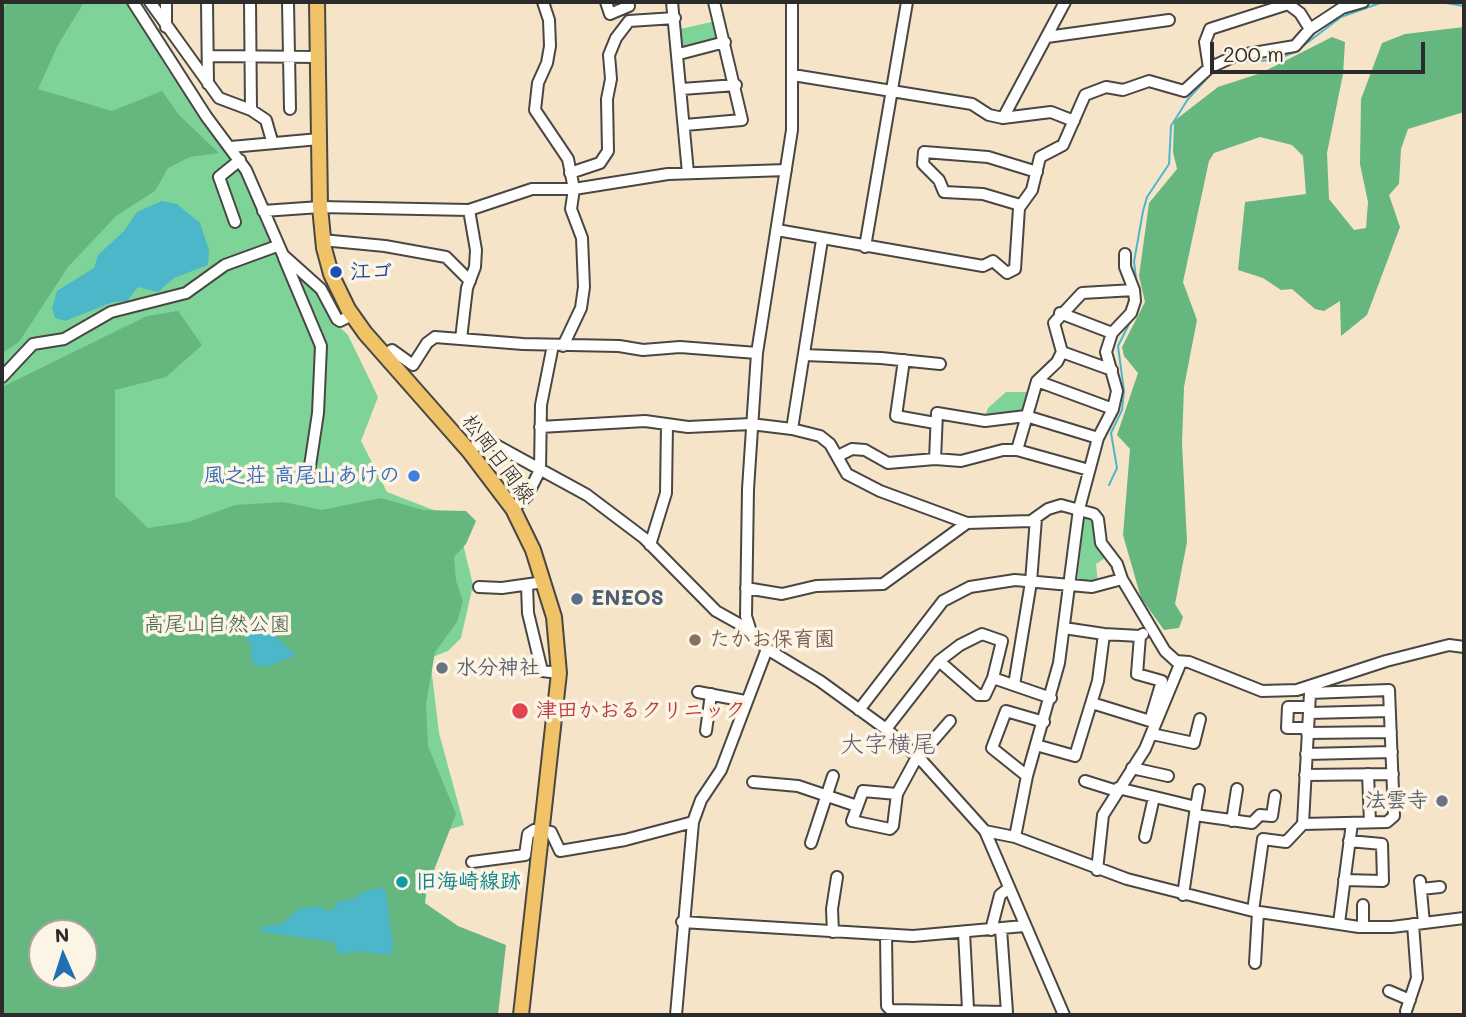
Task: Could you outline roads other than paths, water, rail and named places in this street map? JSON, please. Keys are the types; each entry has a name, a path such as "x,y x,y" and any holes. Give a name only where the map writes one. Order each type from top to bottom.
{"main road":[{"name":"松岡日岡線","path":"317,2 320,207 322,240 331,274 352,315 470,451 513,509 544,582 554,617 559,673 521,1015"}],"street":[{"path":"133,2 206,116 240,160 321,346 318,414 308,479"},
{"path":"150,2 219,98 251,110 266,120 272,141"},
{"path":"166,2 166,26"},
{"path":"207,2 208,84"},
{"path":"250,2 251,110"},
{"path":"288,2 290,109"},
{"path":"513,509 527,496 540,470 544,381 558,345 581,308 584,287 582,238 571,209 574,189 566,154 535,110 538,83 547,63 550,46 548,20 543,2"},
{"path":"570,173 605,159 609,139 607,99 611,79 610,49 629,21 629,4 610,14 606,2"},
{"path":"672,2 679,54 688,173"},
{"path":"685,125 742,120 715,2"},
{"path":"792,2 792,130 757,353 751,424 746,588 746,615 750,630 767,649 820,681 886,729 918,757 985,831 1064,1015"},
{"path":"865,247 907,2"},
{"path":"1003,118 1065,2"},
{"path":"1251,2 1254,15"},
{"path":"777,230 822,240 983,266 993,261 1007,273 1015,269 1020,205 1032,190 1040,157 1063,145 1085,95 1106,87 1123,90 1156,81 1184,91 1209,68 1235,56 1254,55 1275,47 1295,46 1310,29 1342,8 1363,2"},
{"path":"1209,68 1205,42 1210,29 1288,4 1300,13 1310,29"},
{"path":"629,21 675,18"},
{"path":"1047,37 1169,20"},
{"path":"679,54 725,43"},
{"path":"208,56 317,57"},
{"path":"793,75 972,104 989,115 1003,118 1051,112 1074,121"},
{"path":"682,89 736,85"},
{"path":"231,147 272,141 319,139"},
{"path":"1020,205 983,194 944,192 940,180 923,164 924,152 988,157 1037,172"},
{"path":"236,222 219,177 240,160"},
{"path":"264,211 320,207 469,210 501,201 523,190 574,189 688,173 786,170"},
{"path":"461,339 476,250 469,210"},
{"path":"322,240 385,246 446,257 470,281"},
{"path":"792,429 822,240"},
{"path":"280,251 321,289 337,319 340,321 352,315"},
{"path":"2,377 33,344 64,339 111,312 186,293 225,265 280,251"},
{"path":"1015,837 1027,776 1051,698 1071,585 1079,509 1098,438 1113,409 1117,391 1113,371 1106,361 1112,333 1131,313 1135,301 1134,290 1125,267 1125,254"},
{"path":"1017,450 1037,381 1057,362 1062,352 1054,323 1060,313 1082,293 1134,290"},
{"path":"1060,313 1112,333"},
{"path":"384,355 392,350 413,365 427,343 435,337 619,346 643,350 691,347 757,353"},
{"path":"1062,352 1113,371"},
{"path":"804,355 940,364"},
{"path":"904,360 896,416 936,423"},
{"path":"1037,381 1113,409"},
{"path":"935,459 937,413 985,421 1026,416 1098,438"},
{"path":"540,427 620,422 713,427 751,424 792,429 820,436 830,444 847,474 858,480 967,523 1031,522 1048,509 1062,505 1094,514 1098,519 1101,543 1116,564 1122,579 1165,651 1181,662 1189,662 1252,688 1275,693 1297,690 1386,661 1449,645 1464,647"},
{"path":"650,545 666,493 667,424"},
{"path":"470,451 482,442 492,443 587,495 650,545 716,611 732,623 750,630"},
{"path":"838,456 852,449 865,450 888,463 935,459 961,461 1003,450 1017,450 1089,470"},
{"path":"1014,685 1031,582 1036,517"},
{"path":"746,588 782,594 816,586 883,584 967,523"},
{"path":"859,710 943,601 970,587 1015,580 1092,587 1122,579"},
{"path":"479,587 527,586 544,582"},
{"path":"527,586 528,613 542,671 559,673"},
{"path":"1064,628 1140,636 1151,627"},
{"path":"886,729 939,661 982,634 1002,641 993,678 985,695 978,695 939,661"},
{"path":"1036,745 1075,756 1092,703 1104,634"},
{"path":"1092,703 1150,721 1162,681 1137,674 1140,636"},
{"path":"676,1015 692,822 701,800 721,770 767,649"},
{"path":"1097,870 1102,849 1101,824 1152,734 1181,662"},
{"path":"993,678 1051,698"},
{"path":"1255,963 1255,911 1263,839 1286,842 1303,824 1310,693 1389,690 1394,816 1387,822 1303,824"},
{"path":"698,692 745,701"},
{"path":"706,731 711,694"},
{"path":"1390,711 1309,710 1288,707 1287,728 1308,731 1391,732"},
{"path":"1027,776 992,748 1006,711 1044,722"},
{"path":"1152,734 1194,743 1200,719"},
{"path":"897,794 863,791 852,821 890,829 897,794 918,757 950,721"},
{"path":"1306,754 1392,752"},
{"path":"1132,768 1168,776"},
{"path":"1368,774 1370,822"},
{"path":"1305,775 1393,774"},
{"path":"811,843 833,776"},
{"path":"1085,781 1154,797 1232,821 1252,823 1260,815 1272,817 1275,796"},
{"path":"753,782 798,786 858,806"},
{"path":"1232,821 1237,789"},
{"path":"1183,895 1199,790"},
{"path":"1146,837 1154,797"},
{"path":"472,862 524,855 528,834 543,831 554,835 560,851 625,841 692,822"},
{"path":"1339,922 1352,823"},
{"path":"985,831 1015,837 1097,870 1183,895 1255,911 1392,927 1464,918"},
{"path":"1344,880 1383,881 1382,844 1349,841"},
{"path":"833,932 837,877"},
{"path":"1389,991 1408,1005 1417,978 1420,885 1440,887"},
{"path":"886,934 887,1006 891,1010 921,1014 968,1009 1007,1012 996,930 1000,895 1009,888"},
{"path":"1363,905 1363,920"},
{"path":"1339,922 1378,921"},
{"path":"682,922 886,934 964,932 1024,926"},
{"path":"964,932 968,1009"}],"water":[{"path":"162,201 177,204 200,223 209,250 208,265 174,278 158,292 138,287 127,301 113,302 65,321 55,318 52,309 57,291 94,268 98,255 124,231 137,212"},
{"path":"261,627 296,655 272,665 260,667 253,663 250,654 252,647 246,638 252,630"},
{"path":"382,888 386,891 393,947 389,955 357,951 339,955 334,942 262,932 262,927 282,924 299,909 318,906 330,912 338,902 357,898 361,892"}],"waterway":[{"path":"1299,49 1341,17 1383,2"},
{"path":"1440,2 1464,6"},
{"path":"1236,62 1274,60 1295,52"},
{"path":"1139,303 1134,262 1143,211 1147,197 1169,164 1171,126 1188,99 1212,73 1224,67"},
{"path":"1109,485 1117,468 1111,433 1122,410 1124,391 1118,346 1131,320"}],"place":[{"name":"江ゴ","path":"336,272"},
{"name":"風之荘 高尾山あけの","path":"414,476"},
{"name":"ENEOS","path":"577,599"},
{"name":"たかお保育園","path":"695,640"},
{"name":"水分神社","path":"442,668"},
{"name":"津田かおるクリニック","path":"520,711"},
{"name":"法雲寺","path":"1442,801"},
{"name":"旧海崎線跡","path":"402,882"}],"district":[{"name":"大字横尾","path":"888,745"}],"park label":[{"name":"高尾山自然公園","path":"217,625"}]}
